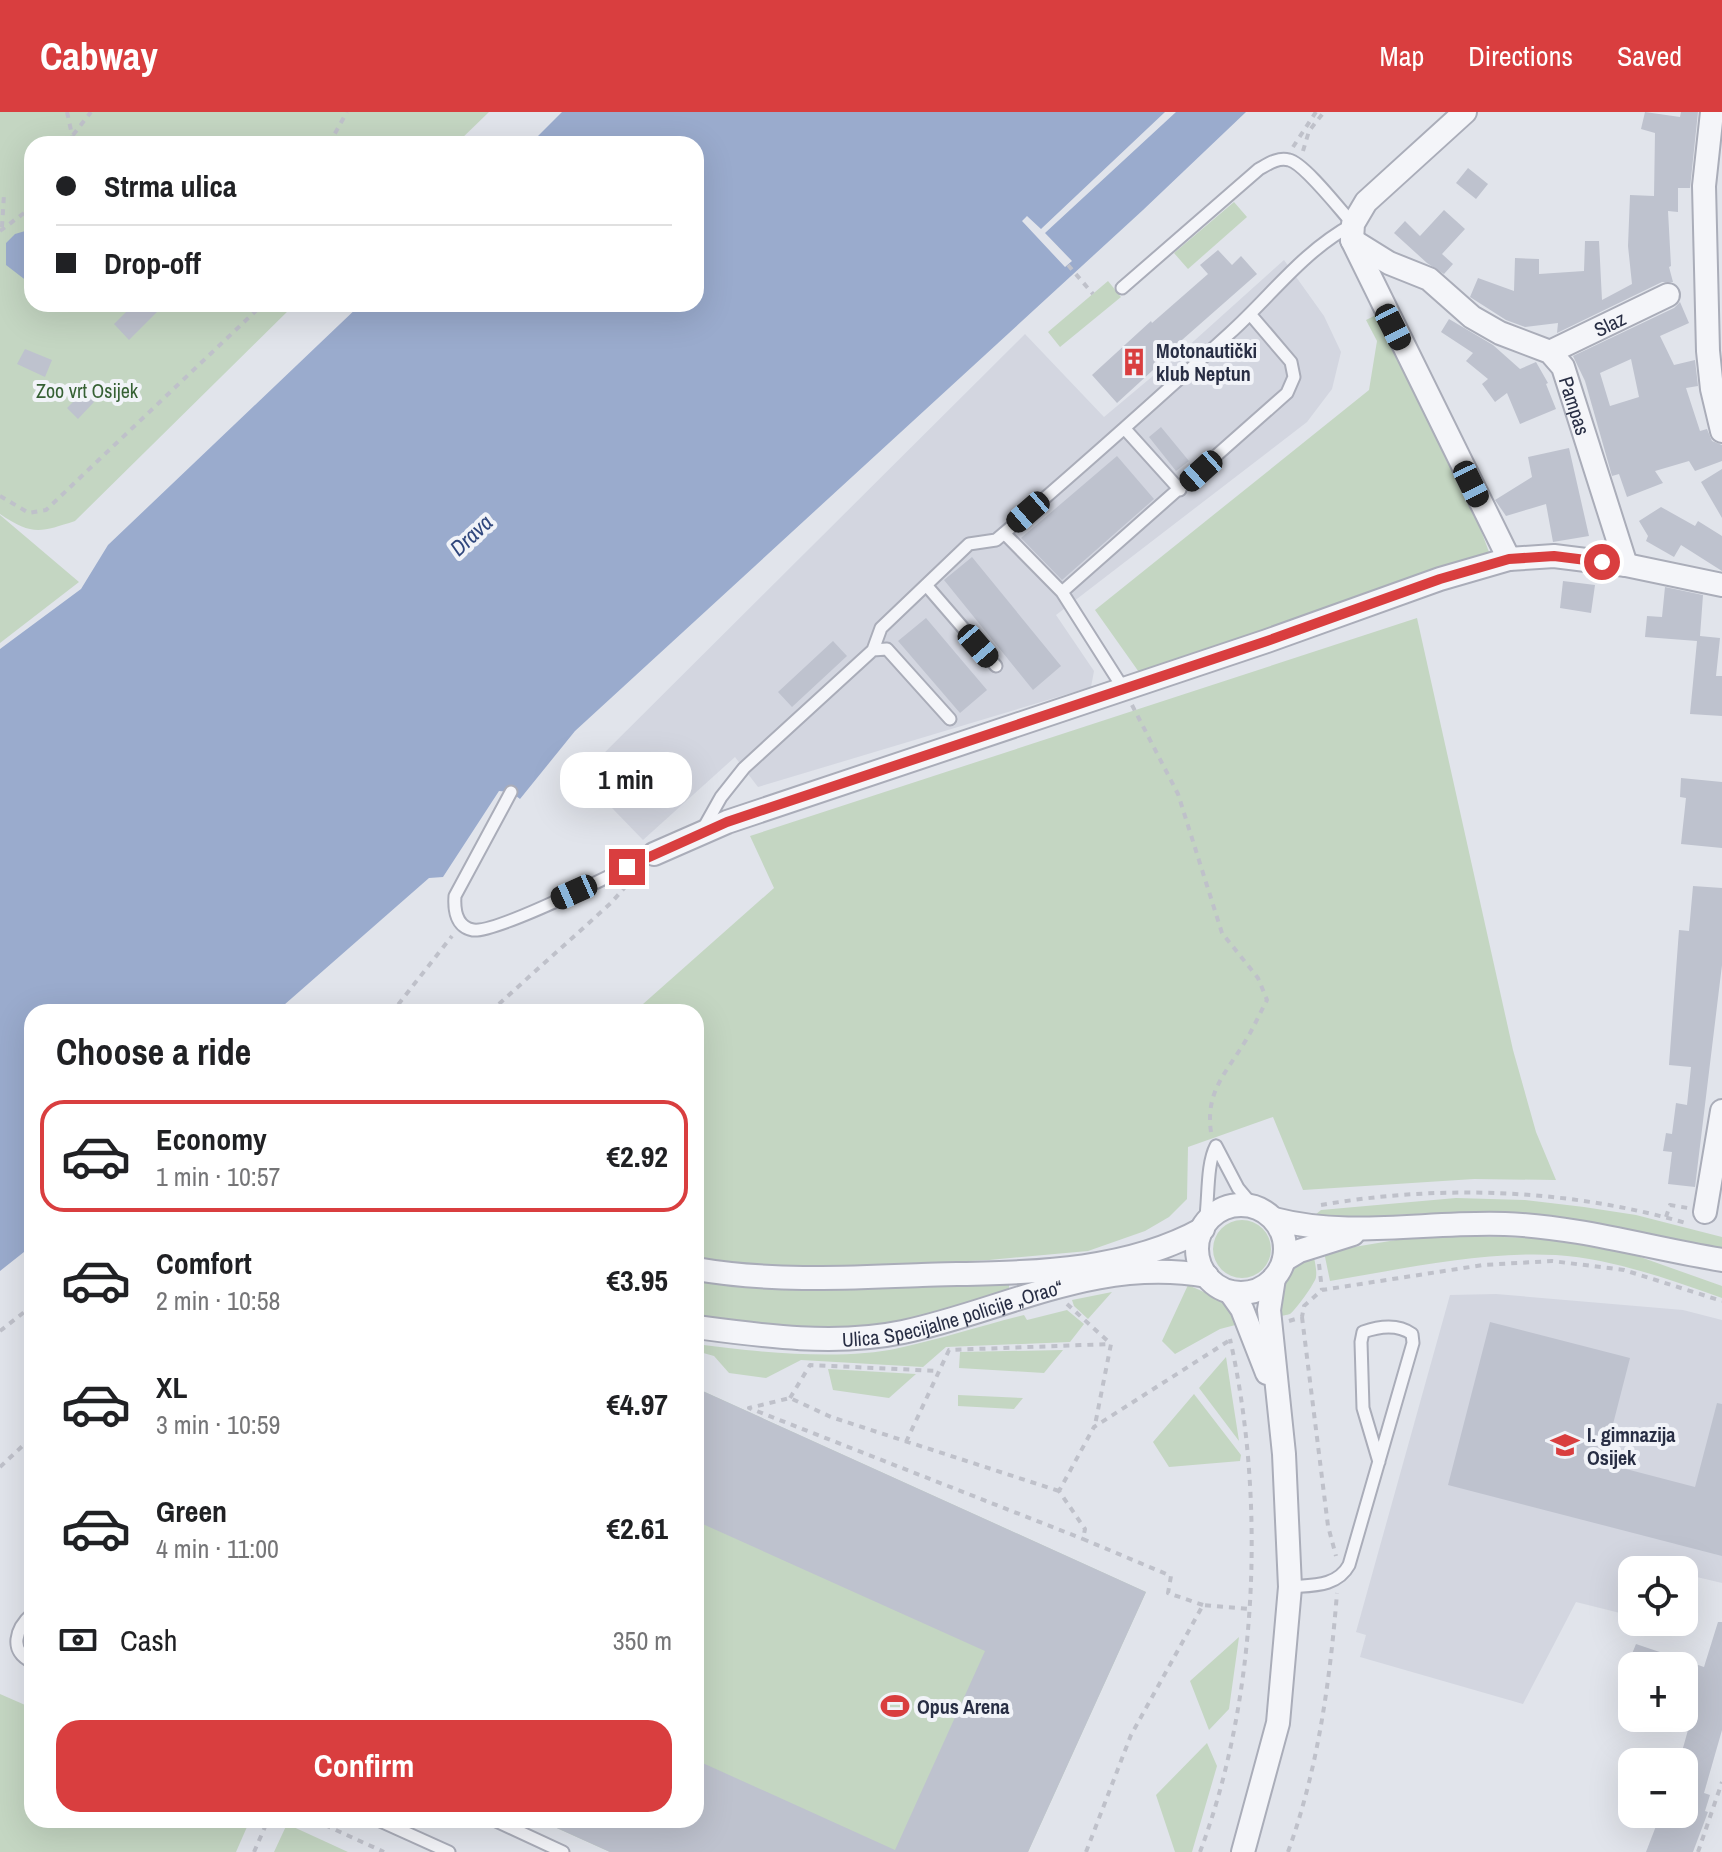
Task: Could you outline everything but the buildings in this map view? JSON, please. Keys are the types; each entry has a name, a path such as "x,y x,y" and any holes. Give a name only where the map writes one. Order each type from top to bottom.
{"street":[{"path":"1465,112 1366,202 1352,232 1380,300 1509,559"},
{"path":"1712,112 1704,186 1708,351 1712,389 1722,431"},
{"name":"Pampas","path":"1352,232 1389,263 1440,287 1472,317 1500,333 1550,352 1563,367 1626,565"},
{"path":"1380,300 1396,278 1418,274"},
{"name":"Slaz","path":"1550,352 1668,295"},
{"path":"654,854 741,817 1267,641 1440,579 1509,559 1554,556 1626,565 1722,585"},
{"path":"1705,1212 1722,1111"},
{"path":"1370,1229 1316,1245 1279,1269 1258,1290 1244,1293 1230,1292 1217,1286 1200,1264 1197,1250 1204,1226 1215,1214 1240,1205 1253,1206 1274,1219 1293,1224 1370,1229 1436,1224 1507,1224 1632,1240 1677,1253 1722,1260"},
{"path":"1243,1852 1278,1723 1290,1587 1288,1508 1277,1401 1260,1326 1285,1245 1282,1231 1274,1219"},
{"name":"Ulica Specijalne policije „Orao“","path":"704,1270 817,1278 1057,1270 1160,1249 1204,1226"},
{"path":"1677,1253 1722,1274"},
{"name":"Ulica Specijalne policije „Orao“","path":"704,1328 856,1339 912,1330 1036,1291 1095,1279 1168,1270 1207,1276"},
{"path":"1230,1292 1260,1326"}],"lane":[{"path":"701,833 721,797 744,768 873,650 881,628 969,544 996,540 1125,429 1250,314 1310,251 1352,232 1301,168 1289,159 1279,159 1259,169 1122,288"},
{"path":"1062,592 1287,393 1294,377 1291,362 1250,314"},
{"path":"1125,429 1180,490"},
{"path":"1004,533 1062,592 1123,688"},
{"path":"926,585 996,666"},
{"path":"873,650 887,649 950,719"},
{"path":"511,792 455,896 454,910 461,924 472,930 487,929 601,881 654,854"},
{"path":"1216,1146 1238,1188 1253,1206"},
{"path":"1204,1226 1210,1198 1209,1159 1216,1146"},
{"path":"1290,1587 1331,1582 1344,1575 1349,1565 1379,1462 1413,1343 1412,1334 1396,1327 1363,1332 1361,1342 1363,1408 1379,1462"},
{"path":"24,1623 18,1629 16,1639 18,1650 24,1655"},
{"path":"396,1828 449,1852"},
{"path":"510,1828 555,1850"}],"path":[{"path":"67,112 74,134"},
{"path":"74,134 91,112"},
{"path":"334,136 347,112"},
{"path":"1289,159 1300,133 1316,112"},
{"path":"1301,168 1309,131 1324,112"},
{"path":"1,230 4,194"},
{"path":"1,230 24,213"},
{"path":"1068,265 1093,294"},
{"path":"0,496 29,513 46,510 255,312"},
{"path":"1123,688 1178,794 1222,933 1258,978 1267,1000 1245,1042 1220,1077 1212,1099 1210,1129 1216,1146"},
{"path":"499,1004 628,884"},
{"path":"399,1004 461,924"},
{"path":"1666,1217 1670,1205 1682,1207"},
{"path":"1200,1852 1231,1740 1245,1658 1249,1609 1251,1491 1247,1444 1226,1331 1302,1317 1304,1306 1322,1290 1513,1262 1552,1261 1624,1270 1722,1301"},
{"path":"1054,1308 1066,1304 1111,1344"},
{"path":"0,1331 24,1312"},
{"path":"1094,1427 1230,1340"},
{"path":"906,1442 949,1350 1111,1344"},
{"path":"1059,1491 1094,1427 1111,1344"},
{"path":"790,1398 810,1365 939,1371"},
{"path":"1083,1539 1085,1529 1059,1491 831,1417 790,1398 749,1408 1171,1576 1168,1593 1203,1605 1249,1609"},
{"path":"0,1467 24,1444"},
{"path":"1086,1852 1131,1735 1203,1605"},
{"path":"1698,1852 1722,1782"},
{"path":"254,1852 264,1828"},
{"path":"332,1828 384,1852"}],"shaded area":[{"path":"1284,260 1324,316 1341,352 1332,389 1307,422 1056,615 1094,671 1091,687 758,787 735,757 643,840 581,776 1025,334 1104,417"},
{"name":"I. gimnazija Osijek","path":"1496,1294 1683,1310 1722,1320 1722,1583 1698,1577 1698,1556 1618,1556 1618,1612 1576,1602 1523,1704 1360,1657 1366,1635 1356,1632 1450,1295"}],"green space":[{"name":"Zoo vrt Osijek","path":"0,112 489,112 464,136 24,136 24,312 287,312 75,521 37,530 20,526 0,514"},
{"path":"1234,202 1247,217 1188,269 1174,253"},
{"path":"1108,281 1121,297 1060,347 1048,332"},
{"path":"1380,313 1467,493 1489,552 1141,675 1095,610 1369,390 1377,341 1366,320"},
{"path":"0,515 79,582 0,643"},
{"path":"1417,618 1513,1050 1536,1132 1556,1180 1474,1179 1303,1190 1273,1117 1188,1147 1187,1199 1169,1217 1145,1231 1088,1251 989,1260 843,1267 764,1266 704,1258 704,1004 643,1004 774,888 750,836"},
{"path":"1456,1198 1525,1200 1636,1215 1722,1237 1722,1253 1627,1230 1532,1216 1430,1213 1319,1218 1315,1215 1321,1210"},
{"path":"1242,1220 1253,1222 1262,1229 1269,1238 1269,1260 1262,1269 1253,1276 1242,1278 1231,1276 1222,1269 1215,1260 1213,1249 1215,1238 1222,1229 1231,1222"},
{"path":"1408,1238 1534,1238 1629,1253 1722,1286 1722,1298 1619,1265 1556,1255 1471,1258 1330,1281 1324,1252"},
{"path":"1314,1257 1316,1275 1312,1285 1292,1312 1277,1316 1286,1280 1297,1266"},
{"path":"704,1276 1009,1282 1009,1291 894,1322 845,1327 704,1318"},
{"path":"1188,1285 1218,1300 1243,1323 1220,1329 1175,1354 1162,1341"},
{"path":"1112,1292 1088,1319 1072,1300"},
{"path":"1067,1310 1084,1324 1070,1342 946,1347 923,1367 801,1360 766,1378 729,1373 714,1356 704,1353 704,1345 798,1354 876,1352 1024,1315 1027,1320"},
{"path":"1063,1350 1044,1373 959,1368 960,1352"},
{"path":"1226,1357 1239,1441 1199,1388"},
{"path":"828,1369 916,1374 889,1398 833,1390"},
{"name":"Opus Arena","path":"704,1392 1146,1592 1028,1852 610,1852 557,1828 704,1828"},
{"path":"1194,1394 1241,1455 1240,1461 1169,1467 1153,1442"},
{"path":"958,1395 1023,1398 1014,1409 958,1406"},
{"path":"1239,1637 1229,1709 1209,1730 1190,1681"},
{"path":"0,1694 24,1704 24,1828 246,1828 236,1852 0,1852"},
{"path":"1207,1743 1217,1766 1192,1852 1175,1852 1156,1795"},
{"path":"285,1828 296,1828 348,1852 274,1852"}],"water":[{"name":"Drava","path":"562,112 1246,112 575,731 520,799 511,792 499,791 443,877 429,878 285,1004 24,1004 24,1252 0,1271 0,649 81,589 108,545 353,312 704,312 704,136 538,136"},
{"path":"24,231 24,279 6,265 6,243 15,234"}],"pier":[{"path":"1165,112 1176,112 1045,233 1072,261 1065,267 1022,221 1027,216 1041,229"}],"place":[{"name":"Motonautički klub Neptun","path":"1134,362"},
{"name":"I. gimnazija Osijek","path":"1565,1445"},
{"name":"Opus Arena","path":"895,1706"}],"route":[{"path":"627,867 727,822 1267,641 1440,579 1509,559 1554,556 1602,562"}]}
